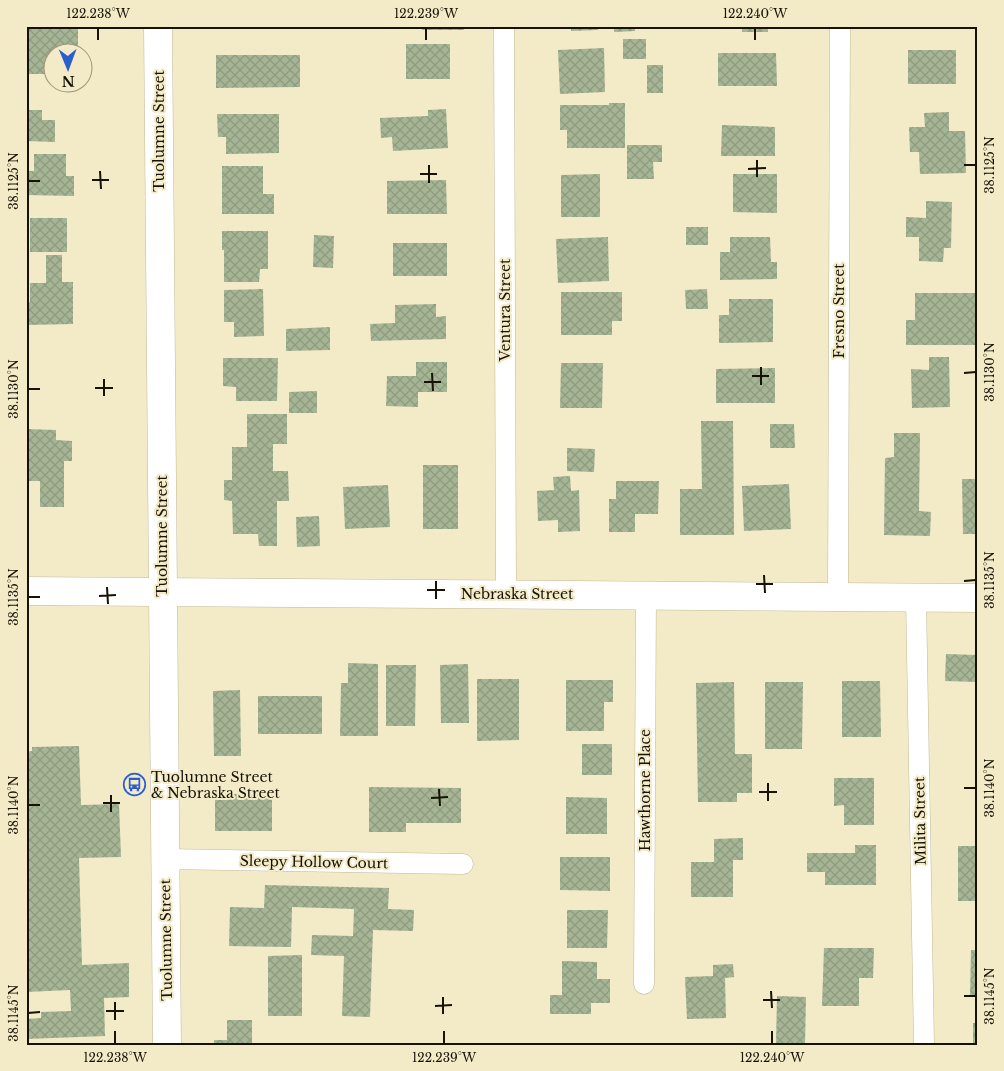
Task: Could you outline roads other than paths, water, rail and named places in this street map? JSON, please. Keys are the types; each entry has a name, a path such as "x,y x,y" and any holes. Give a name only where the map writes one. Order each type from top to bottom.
{"main road":[{"name":"Tuolumne Street","path":"158,26 167,1045"},
{"name":"Nebraska Street","path":"26,591 978,598"}],"street":[{"name":"Ventura Street","path":"504,26 506,594"},
{"name":"Fresno Street","path":"838,596 840,26"},
{"name":"Hawthorne Place","path":"644,984 646,595"},
{"name":"Milita Street","path":"916,598 924,1045"},
{"name":"Sleepy Hollow Court","path":"165,859 463,864"}],"place":[{"name":"Tuolumne Street & Nebraska Street","path":"135,785"}]}
